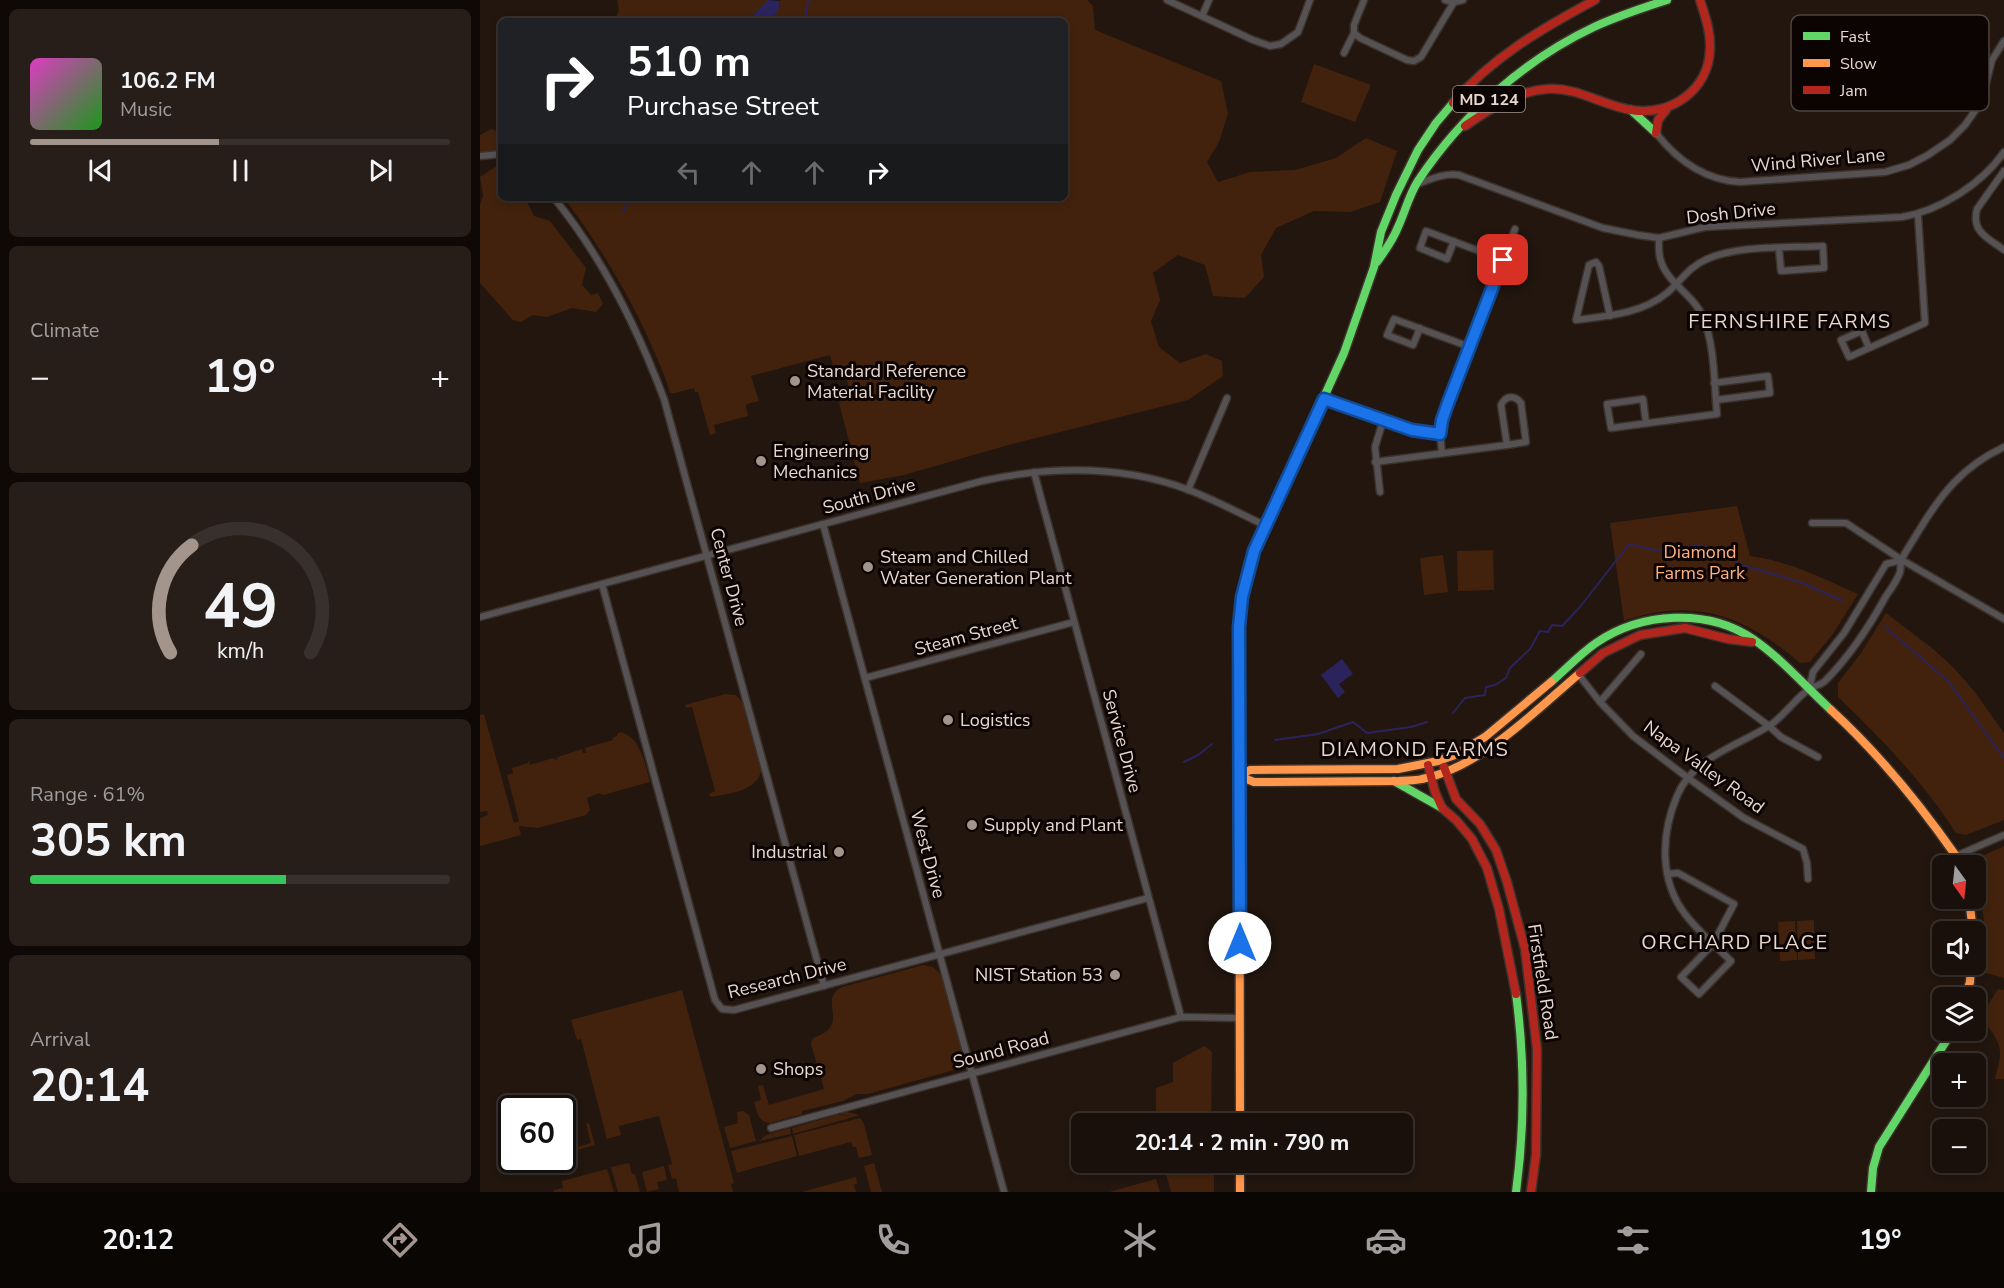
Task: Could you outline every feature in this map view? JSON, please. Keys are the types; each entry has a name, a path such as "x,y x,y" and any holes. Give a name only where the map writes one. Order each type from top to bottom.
{"street":[{"path":"1167,0 1261,44 1276,45 1289,40 1298,32 1310,0"},
{"path":"1202,16 1209,0"},
{"path":"1344,53 1354,33 1354,25 1364,0"},
{"path":"1445,0 1454,2 1463,0"},
{"name":"MD 124","path":"1240,1113 1239,627 1242,597 1254,551 1344,353 1374,267 1381,232 1418,150 1436,123 1464,90 1514,47 1546,26 1595,0"},
{"name":"MD 124","path":"1374,267 1394,238 1416,184 1453,135 1499,90 1558,46 1613,18 1666,0"},
{"path":"1453,135 1505,99 1534,90 1560,89 1577,92 1630,110 1644,112 1678,104 1696,89 1707,66 1710,42 1700,0"},
{"path":"1354,33 1407,60 1414,61 1421,57 1454,2"},
{"name":"Wind River Lane","path":"1989,72 1992,60 2004,41"},
{"path":"1630,110 1656,133 1660,115 1667,108"},
{"name":"Wind River Lane","path":"1656,133 1666,146 1699,172 1727,182 1746,182 1886,171 1909,165 1950,140 1975,111"},
{"name":"Dosh Drive","path":"1416,184 1437,176 1459,175 1603,228 1659,238 1711,226 1902,218 1918,215 1971,185 1998,162 2004,152"},
{"path":"480,156 498,154"},
{"path":"2004,171 1977,209 1975,216 1976,226 2004,250"},
{"name":"Center Drive","path":"556,201 587,243 613,285 650,362 669,414 824,986"},
{"path":"1869,348 1862,331 1842,340 1848,357 1869,348 1925,323 1918,215"},
{"path":"1442,453 1440,434 1442,420 1515,229"},
{"path":"1454,241 1448,259 1420,248 1426,231 1454,241 1503,260"},
{"path":"1646,423 1643,399 1607,404 1611,428 1717,414 1708,330 1702,314 1666,272 1660,260 1659,238"},
{"path":"1610,316 1601,271 1596,262 1593,263 1589,265 1576,320 1610,316 1644,307 1659,298 1688,270 1703,260 1719,254 1739,250 1823,246 1824,268 1781,272 1779,249"},
{"path":"1420,328 1413,345 1387,335 1394,319 1420,328 1470,347"},
{"path":"1714,383 1768,376 1770,393 1716,400"},
{"path":"1376,462 1507,445 1526,442 1521,403 1514,397 1503,400 1501,405 1507,445"},
{"path":"1188,490 1227,398"},
{"path":"1324,399 1412,430 1440,434"},
{"path":"1380,492 1375,447 1383,421"},
{"path":"1667,874 1678,873 1734,904 1713,944 1681,977 1699,994 1731,961 1713,944 1684,913 1667,874 1665,845 1668,824 1677,795 1688,778 1714,755 1769,726 1809,690 1823,683 1867,631 1900,573 1902,560 1932,508 1946,489 1970,467 1990,453 2004,447"},
{"name":"South Drive","path":"480,617 982,481 1034,472 1104,471 1160,481 1188,490 1264,525"},
{"name":"Service Drive","path":"1034,472 1180,1017"},
{"path":"1812,523 1846,523 1902,560 2004,619"},
{"name":"West Drive","path":"824,524 1004,1192"},
{"path":"1809,690 1813,672 1844,633 1886,564 1902,560"},
{"name":"Research Drive","path":"602,584 715,1000 722,1009 734,1010 1148,898"},
{"path":"1239,776 1250,770 1398,769 1421,767 1442,760 1482,741 1596,643 1636,623 1685,616 1732,628 1754,642 1797,677 1859,736 1906,787 1955,855"},
{"name":"Steam Street","path":"865,678 1074,622"},
{"path":"1239,776 1254,782 1423,779 1461,765 1489,750 1603,652 1615,645 1652,632 1684,628 1728,639 1754,642"},
{"path":"1600,702 1641,654"},
{"name":"Napa Valley Road","path":"1578,674 1600,702 1633,736 1744,818 1803,849 1809,879"},
{"path":"1715,686 1781,737 1818,757"},
{"name":"Firstfield Road","path":"1442,760 1456,799 1480,824 1496,850 1525,949 1537,1049 1536,1155 1531,1192"},
{"name":"Firstfield Road","path":"1428,765 1443,809 1467,831 1484,861 1495,894 1516,983 1524,1080 1521,1158 1516,1192"},
{"path":"1393,781 1443,809"},
{"path":"1958,855 2004,834"},
{"name":"Sound Road","path":"771,1128 1180,1017 1240,1018"},
{"path":"1871,1192 1873,1168 1879,1147 1946,1041"},
{"path":"1240,1173 1240,1192"}],"green space":[{"path":"617,0 769,0 751,18 616,18 619,11"},
{"path":"780,0 1087,0 1093,6 1095,30 1221,81 1228,114 1219,142 1207,162 1218,182 1250,172 1295,170 1336,158 1366,138 1397,151 1380,202 1350,212 1314,211 1276,228 1261,255 1264,277 1245,298 1213,296 1205,265 1178,255 1153,273 1160,300 1151,321 1159,347 1180,363 1206,354 1222,361 1223,376 1188,400 1012,444 904,475 860,483 839,403 850,392 845,374 836,376 830,355 751,376 759,401 747,404 748,416 714,425 716,433 710,435 698,392 695,392 694,388 670,393 653,349 624,290 566,201 1068,201 1068,18 772,18 780,7"},
{"path":"1314,64 1371,85 1355,122 1301,102"},
{"path":"491,129 495,130 498,133 498,150 480,152 480,135"},
{"path":"498,165 498,201 527,201 534,216 550,221 586,268 582,285 591,295 598,293 603,304 596,312 572,308 547,317 533,315 521,322 513,320 480,283 480,205 483,196 480,177"},
{"name":"Diamond Farms Park","path":"1737,506 1750,556 1792,566 1858,594 1833,634 1810,662 1800,663 1760,634 1718,615 1697,611 1674,611 1624,621 1610,523"},
{"path":"1493,550 1494,590 1458,591 1457,551"},
{"path":"1443,555 1448,592 1424,595 1420,558"},
{"path":"1886,613 1954,668 1974,691 2004,733 2004,820 1966,835 1956,833 1944,814 1901,762 1838,697 1838,683 1861,653"},
{"path":"725,694 736,695 743,703 761,771 754,783 748,787 733,793 711,797 709,794 715,791 692,707 686,708 685,705"},
{"path":"484,714 514,823 519,821 507,775 513,773 512,768 528,763 529,760 530,765 553,758 556,760 558,757 582,749 583,753 586,753 585,748 613,740 612,738 620,732 633,739 637,745 650,782 603,795 599,793 587,798 590,810 586,815 538,828 519,826 521,835 480,846 480,818 488,815 487,811 480,812 480,715"},
{"path":"2004,846 2004,978 1986,973 1986,921 1984,921 1982,909 1986,909 1984,855"},
{"path":"1814,920 1815,959 1798,960 1797,921"},
{"path":"1795,921 1797,960 1780,961 1778,922"},
{"path":"923,965 933,967 941,975 964,1057 964,1064 961,1068 868,1094 857,1094 843,1101 802,1111 802,1114 770,1123 760,1119 754,1102 761,1100 758,1086 763,1085 769,1105 824,1089 811,1044 813,1038 831,1026 832,1002 836,991 842,987"},
{"path":"1998,989 2004,990 2004,1079 1995,1079 2000,1050 1996,1038 1986,1024 1988,1005"},
{"path":"682,990 734,1183 731,1184 733,1192 679,1192 676,1178 672,1179 668,1165 672,1164 659,1116 619,1126 621,1135 607,1139 581,1039 577,1040 571,1020"},
{"path":"1204,1046 1212,1052 1211,1113 1156,1113 1156,1088 1173,1082 1173,1063"},
{"path":"743,1111 749,1115 756,1141 730,1148 724,1127 738,1123 737,1112"},
{"path":"847,1112 860,1115 793,1134 792,1128 837,1115 853,1116 838,1114"},
{"path":"860,1118 864,1124 872,1155 859,1158 856,1147 853,1147 851,1142 799,1156 794,1135"},
{"path":"589,1123 595,1145 576,1150 576,1147 591,1143 586,1124"},
{"path":"790,1128 791,1134 759,1141 766,1135"},
{"path":"792,1136 797,1156 737,1173 731,1151"},
{"path":"629,1163 640,1192 618,1192 611,1167"},
{"path":"874,1163 882,1192 871,1192 864,1166"},
{"path":"664,1166 667,1180 657,1182 659,1189 647,1192 642,1172"},
{"path":"607,1169 614,1192 554,1192 554,1190 563,1188 562,1181"},
{"path":"1166,1173 1214,1173 1214,1192 1171,1192"},
{"path":"856,1177 857,1183 854,1185 856,1192 802,1192"},
{"path":"1156,1179 1160,1192 1109,1192"}],"shaded area":[{"path":"768,0 780,1 774,16 751,18"},
{"path":"1342,659 1353,674 1339,684 1345,692 1338,698 1321,675"}],"waterway":[{"path":"805,18 810,0"},
{"path":"623,212 629,201"},
{"path":"1453,713 1465,698 1485,695 1486,687 1495,685 1506,678 1510,668 1530,649 1540,631 1548,632 1552,625 1562,626 1580,607 1629,544 1655,550 1676,551 1696,545 1721,551 1739,564 1800,582 1843,601"},
{"path":"1885,627 1948,681 2004,758"},
{"path":"1275,740 1318,734 1353,722 1367,733 1411,727 1427,722"},
{"path":"1184,762 1212,744"}],"traffic: fast":[{"path":"1377,262 1394,236 1418,181 1454,134 1496,92 1519,73 1568,40 1612,19 1667,0"},
{"path":"1239,651 1242,597 1254,551 1344,353 1374,267 1381,232 1396,195 1418,150 1453,103"},
{"path":"1631,110 1656,133"},
{"path":"1551,682 1590,647 1614,633 1654,620 1695,618 1716,622 1753,639 1784,664 1831,710"},
{"path":"1394,781 1442,808"},
{"path":"1516,994 1523,1093 1516,1192"},
{"path":"1871,1192 1873,1168 1879,1147 1946,1041"}],"traffic: slow":[{"path":"1239,651 1240,1113"},
{"path":"1239,776 1254,782 1399,781 1419,780 1444,773 1465,763 1506,736 1580,673"},
{"path":"1239,776 1250,770 1398,769 1438,761 1455,755 1485,737 1551,682"},
{"path":"1831,710 1866,744 1913,798 1955,855"},
{"path":"1970,909 1972,921"},
{"path":"1968,987 1970,975"},
{"path":"1240,1173 1240,1192"}],"traffic: jam":[{"path":"1453,103 1484,71 1501,58 1556,21 1595,0"},
{"path":"1465,126 1494,107 1536,90 1558,89 1579,93 1631,110 1646,111 1673,105 1695,88 1708,64 1710,36 1700,0"},
{"path":"1656,133 1658,120 1666,110"},
{"path":"1580,673 1603,653 1640,635 1685,628 1728,639 1752,642"},
{"path":"1428,765 1442,808 1472,839 1487,868 1499,909 1516,994"},
{"path":"1444,767 1456,799 1480,824 1496,850 1525,949 1537,1049 1536,1155 1531,1192"}],"place":[{"name":"Standard Reference Material Facility","path":"795,381"},
{"name":"Engineering Mechanics","path":"761,461"},
{"name":"Steam and Chilled Water Generation Plant","path":"868,567"},
{"name":"Logistics","path":"948,720"},
{"name":"Supply and Plant","path":"972,825"},
{"name":"Industrial","path":"839,852"},
{"name":"NIST Station 53","path":"1115,975"},
{"name":"Shops","path":"761,1069"}],"district":[{"name":"FERNSHIRE FARMS","path":"1790,321"},
{"name":"DIAMOND FARMS","path":"1415,749"},
{"name":"ORCHARD PLACE","path":"1735,942"}],"route":[{"path":"1240,943 1239,627 1242,597 1254,551 1324,399 1412,430 1440,434 1448,403 1503,260"}]}
